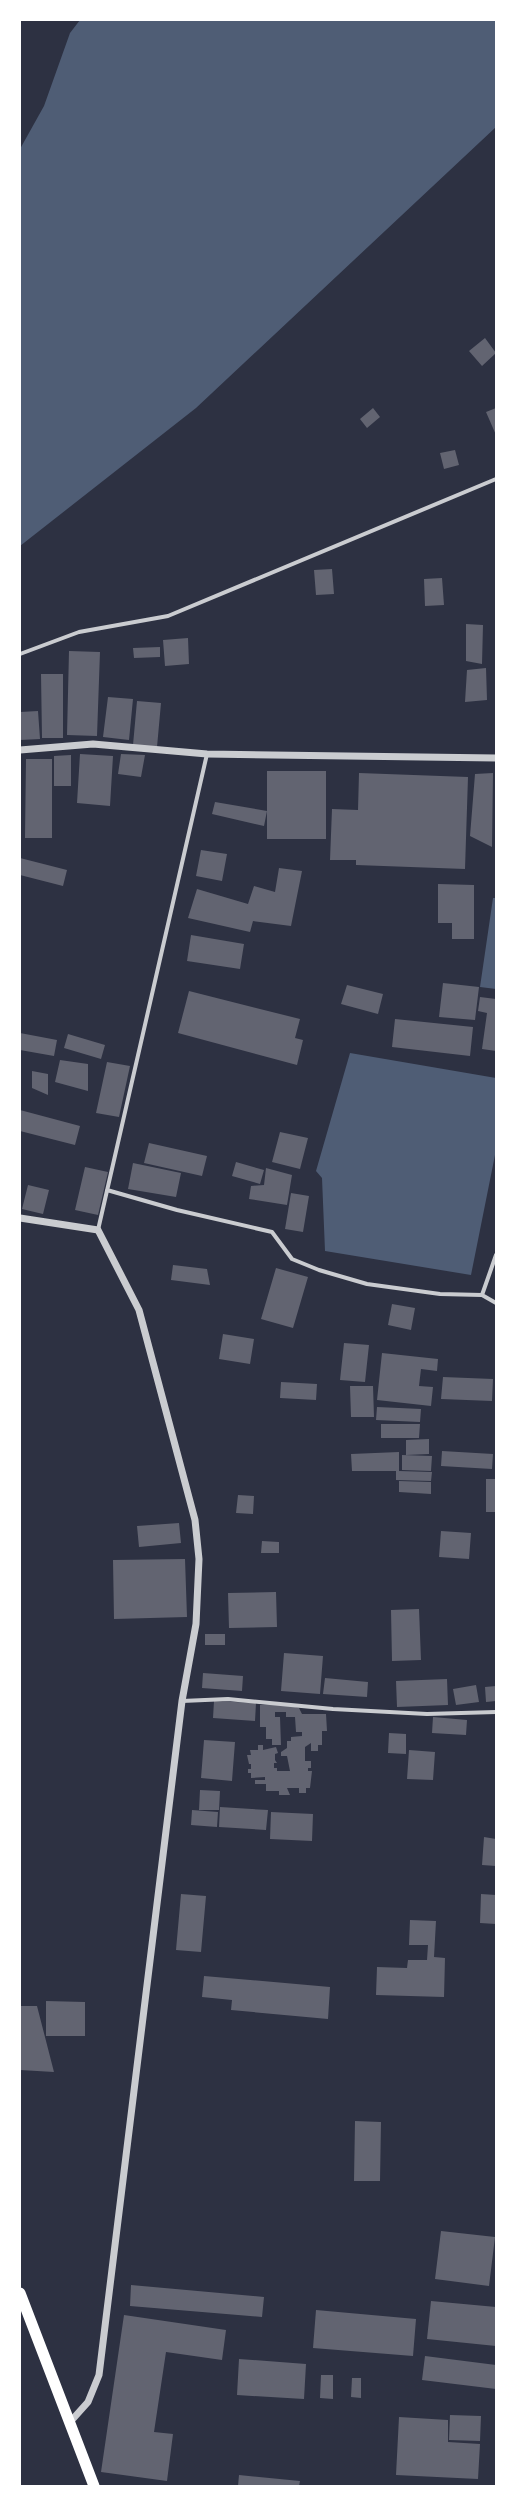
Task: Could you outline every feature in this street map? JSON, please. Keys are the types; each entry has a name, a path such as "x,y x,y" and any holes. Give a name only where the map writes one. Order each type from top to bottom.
{"highway":[{"path":"20,2293 71,2421 94,2486"}],"street":[{"path":"20,654 79,632 168,616 496,479"},
{"path":"20,750 94,744 207,754 496,758"},
{"path":"71,2421 88,2402 99,2375 182,1701 196,1624 199,1559 195,1520 139,1310 98,1230 207,754"},
{"path":"107,1190 177,1210 272,1232 292,1259 319,1270 367,1284 440,1294 482,1295 496,1303"},
{"path":"20,1218 98,1230"},
{"path":"482,1295 496,1255"},
{"path":"182,1701 228,1699 333,1709 427,1714 496,1712"}],"water":[{"path":"80,20 496,20 496,127 196,408 20,546 20,149 44,106 70,33"},
{"path":"493,898 496,898 496,989 480,987"},
{"path":"350,1053 496,1078 496,1150 471,1275 325,1251 322,1178 316,1171"}],"building":[{"path":"485,338 496,353 482,366 469,351"},
{"path":"373,408 380,417 367,428 360,419"},
{"path":"496,408 496,435 486,412"},
{"path":"455,450 459,465 444,469 440,453"},
{"path":"332,569 334,594 316,595 314,570"},
{"path":"442,578 444,605 425,606 424,579"},
{"path":"466,624 483,625 482,664 466,661"},
{"path":"188,638 189,664 165,666 163,640"},
{"path":"160,647 160,657 134,658 133,648"},
{"path":"69,651 100,652 97,736 67,735"},
{"path":"486,668 487,700 465,702 467,670"},
{"path":"41,674 63,674 63,738 42,738"},
{"path":"108,697 133,699 129,740 103,737"},
{"path":"137,701 161,703 157,747 133,745"},
{"path":"38,711 40,739 20,740 20,712"},
{"path":"80,754 113,756 110,806 77,803"},
{"path":"121,754 145,755 141,777 118,774"},
{"path":"71,755 71,786 54,786 54,756"},
{"path":"26,759 52,759 52,838 25,838"},
{"path":"267,771 326,771 326,839 267,839"},
{"path":"359,773 468,777 465,869 356,865 356,860 330,860 332,809 358,810"},
{"path":"493,773 492,847 470,836 475,774"},
{"path":"215,802 267,811 264,826 212,814"},
{"path":"201,850 227,854 222,881 196,876"},
{"path":"20,858 67,870 63,886 20,875"},
{"path":"279,868 302,871 291,926 253,921 250,932 188,918 197,889 248,904 254,886 275,892"},
{"path":"438,884 474,885 474,939 452,939 452,923 438,923"},
{"path":"191,935 244,944 240,969 187,961"},
{"path":"443,983 479,987 475,1020 439,1017"},
{"path":"347,985 383,994 378,1014 341,1004"},
{"path":"189,991 300,1019 295,1038 303,1040 297,1065 178,1033"},
{"path":"480,997 496,999 496,1051 482,1049 487,1013 478,1011"},
{"path":"395,1019 473,1027 470,1056 392,1047"},
{"path":"20,1033 57,1040 54,1056 20,1050"},
{"path":"68,1034 105,1045 101,1059 64,1048"},
{"path":"60,1060 88,1064 88,1091 55,1082"},
{"path":"107,1062 130,1066 119,1117 96,1113"},
{"path":"32,1071 48,1074 48,1095 32,1088"},
{"path":"20,1110 80,1126 75,1145 20,1131"},
{"path":"280,1132 308,1138 300,1169 272,1162"},
{"path":"149,1143 207,1156 202,1176 144,1163"},
{"path":"236,1162 264,1170 260,1184 232,1176"},
{"path":"133,1163 181,1173 176,1197 128,1189"},
{"path":"85,1167 108,1172 98,1215 75,1210"},
{"path":"266,1168 292,1175 287,1205 249,1199 251,1186 264,1185"},
{"path":"28,1185 49,1190 43,1214 22,1209"},
{"path":"291,1193 309,1196 303,1232 285,1229"},
{"path":"173,1265 207,1269 210,1285 171,1280"},
{"path":"276,1268 308,1277 293,1328 261,1319"},
{"path":"392,1304 415,1308 411,1330 388,1325"},
{"path":"223,1334 254,1339 250,1364 219,1359"},
{"path":"344,1343 369,1345 365,1382 340,1380"},
{"path":"382,1353 438,1359 437,1371 421,1369 419,1386 433,1387 431,1406 377,1400"},
{"path":"443,1377 493,1379 492,1401 441,1399"},
{"path":"281,1382 317,1384 316,1400 280,1398"},
{"path":"350,1386 373,1386 374,1417 351,1417"},
{"path":"377,1407 421,1409 420,1422 376,1420"},
{"path":"381,1424 420,1424 419,1438 381,1438"},
{"path":"429,1439 429,1454 406,1455 406,1440"},
{"path":"442,1451 493,1454 492,1469 441,1466"},
{"path":"399,1452 399,1471 432,1472 431,1481 396,1480 396,1471 352,1471 351,1454"},
{"path":"402,1455 432,1456 431,1471 402,1470"},
{"path":"486,1479 496,1479 496,1512 486,1512"},
{"path":"399,1481 431,1482 431,1494 399,1492"},
{"path":"238,1495 254,1496 253,1514 236,1513"},
{"path":"179,1523 181,1543 139,1547 137,1526"},
{"path":"441,1531 471,1533 469,1559 439,1557"},
{"path":"262,1541 279,1542 279,1553 261,1553"},
{"path":"185,1559 187,1617 114,1619 113,1560"},
{"path":"276,1592 277,1627 229,1628 228,1593"},
{"path":"419,1609 421,1660 392,1661 391,1610"},
{"path":"205,1634 225,1634 225,1645 205,1645"},
{"path":"284,1653 323,1656 320,1694 281,1691"},
{"path":"203,1673 243,1676 242,1691 202,1688"},
{"path":"325,1678 368,1682 367,1697 323,1694"},
{"path":"447,1679 448,1705 397,1707 396,1681"},
{"path":"476,1685 479,1702 456,1705 453,1689"},
{"path":"496,1686 496,1701 486,1702 485,1687"},
{"path":"214,1701 256,1703 255,1721 213,1718"},
{"path":"284,1704 299,1708 302,1714 326,1714 327,1731 322,1731 322,1745 318,1745 318,1751 311,1751 311,1743 305,1747 305,1761 311,1761 311,1768 308,1768 308,1771 312,1771 310,1788 306,1788 306,1793 299,1793 299,1788 287,1788 290,1795 279,1795 279,1791 266,1791 266,1784 255,1784 255,1780 265,1780 265,1777 251,1778 251,1773 248,1773 248,1769 251,1769 251,1764 249,1764 247,1755 251,1755 250,1750 258,1750 258,1745 263,1745 263,1750 276,1747 278,1753 275,1754 275,1760 277,1763 274,1763 274,1768 277,1768 277,1771 290,1771 287,1756 281,1756 281,1752 287,1748 287,1741 291,1741 291,1737 302,1736 302,1732 296,1732 295,1717 286,1717 286,1712 275,1712 275,1717 280,1717 281,1745 272,1745 272,1739 266,1739 266,1727 260,1727 260,1705"},
{"path":"433,1717 467,1720 466,1735 432,1733"},
{"path":"389,1733 406,1734 406,1754 388,1753"},
{"path":"204,1740 235,1742 232,1781 201,1778"},
{"path":"409,1750 435,1752 433,1780 407,1779"},
{"path":"200,1790 220,1791 219,1810 199,1810"},
{"path":"220,1807 268,1810 266,1830 219,1827"},
{"path":"192,1810 218,1812 217,1827 191,1825"},
{"path":"271,1812 313,1814 312,1841 270,1839"},
{"path":"484,1837 496,1839 496,1866 482,1865"},
{"path":"181,1894 206,1896 201,1952 176,1950"},
{"path":"481,1894 496,1895 496,1924 480,1923"},
{"path":"410,1920 436,1921 434,1957 445,1958 444,1997 376,1995 377,1967 407,1968 408,1960 427,1960 428,1945 409,1945"},
{"path":"204,1976 330,1987 328,2019 231,2010 232,2000 202,1997"},
{"path":"46,2001 85,2002 85,2036 46,2036"},
{"path":"20,2006 37,2006 54,2072 20,2070"},
{"path":"355,2121 381,2122 380,2181 354,2181"},
{"path":"441,2231 495,2237 489,2286 435,2279"},
{"path":"131,2285 264,2297 262,2317 130,2306"},
{"path":"431,2301 496,2307 496,2346 427,2339"},
{"path":"316,2310 416,2319 413,2356 313,2348"},
{"path":"124,2315 226,2330 222,2360 166,2352 154,2432 173,2434 167,2481 101,2472"},
{"path":"425,2356 496,2365 496,2389 422,2380"},
{"path":"239,2359 306,2364 304,2399 237,2395"},
{"path":"321,2375 333,2375 333,2399 320,2398"},
{"path":"352,2378 361,2378 361,2398 351,2397"},
{"path":"450,2415 481,2416 480,2441 449,2440"},
{"path":"399,2417 448,2420 448,2442 480,2444 478,2479 396,2475"},
{"path":"239,2475 300,2481 299,2486 238,2486"}]}
